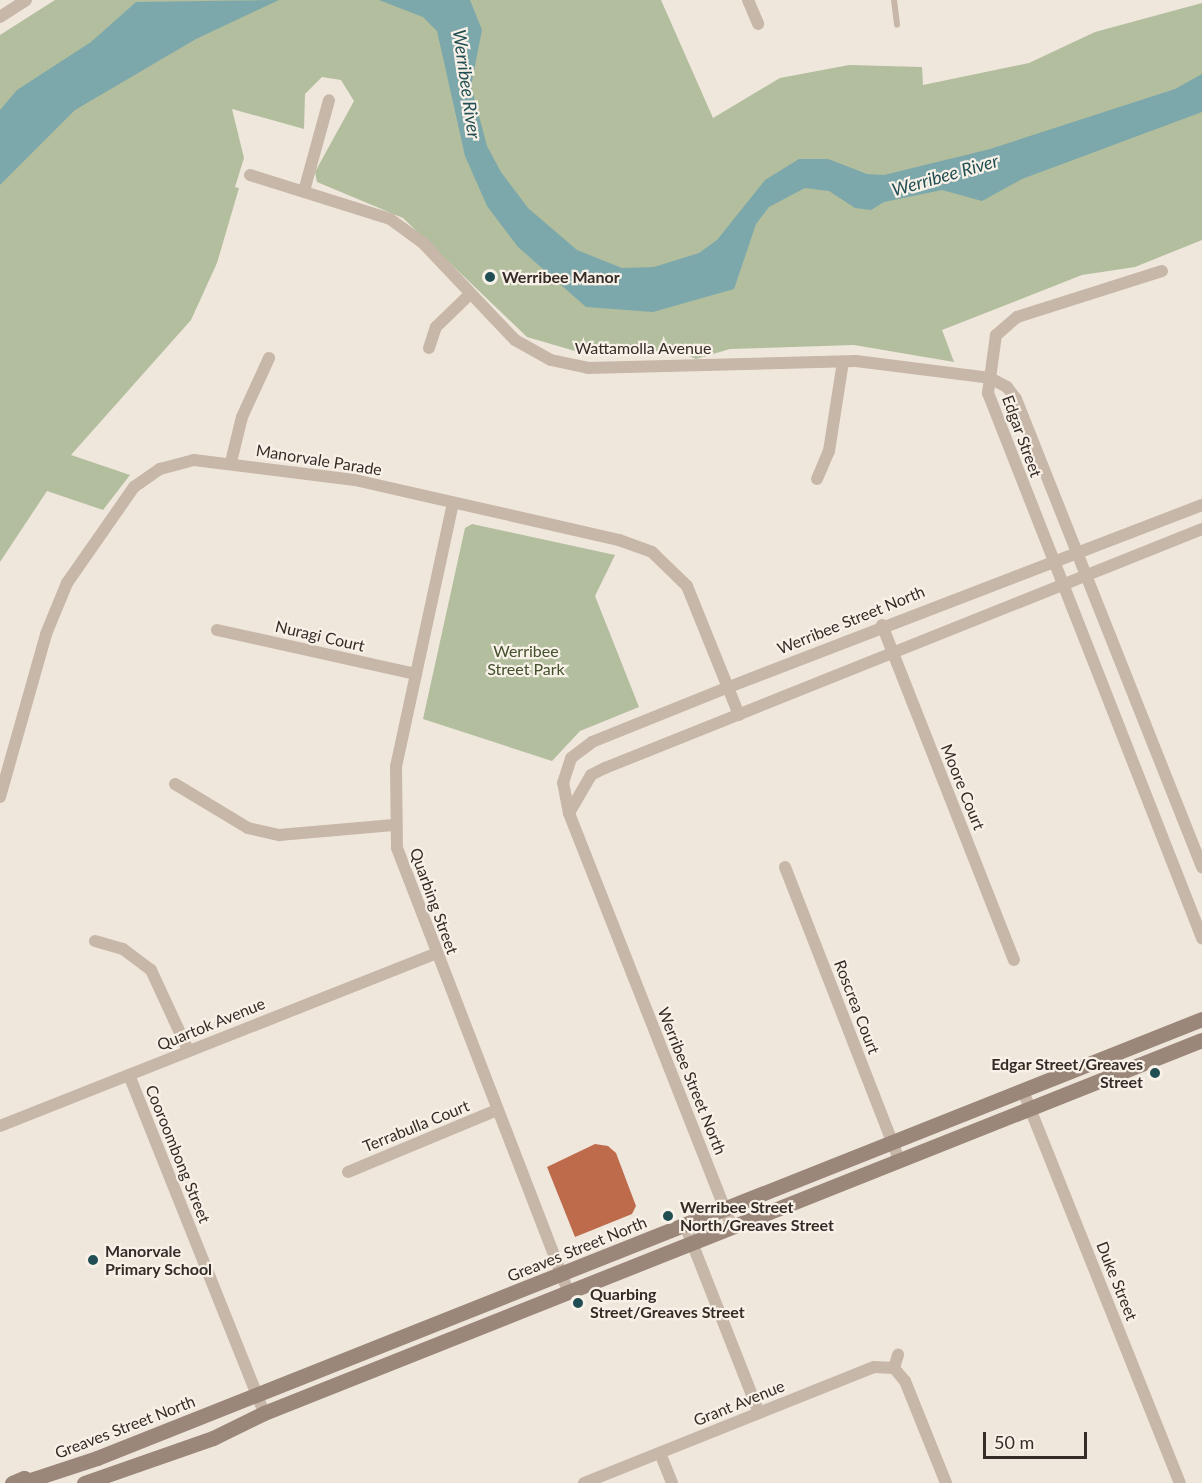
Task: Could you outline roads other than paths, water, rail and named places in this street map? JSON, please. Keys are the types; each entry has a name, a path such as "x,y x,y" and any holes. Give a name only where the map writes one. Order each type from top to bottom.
{"street":[{"path":"0,16 26,0"},
{"path":"748,0 758,24"},
{"path":"304,191 329,100"},
{"name":"Wattamolla Avenue","path":"250,175 390,219 422,242 515,340 551,360 572,366 843,362 990,378"},
{"path":"990,378 996,335 1017,317 1162,271"},
{"path":"429,348 436,327 470,294"},
{"path":"231,462 242,417 269,358"},
{"path":"817,479 829,452 843,362"},
{"name":"Edgar Street","path":"990,378 1016,399 1202,867"},
{"name":"Edgar Street","path":"990,378 993,410 1202,938"},
{"name":"Manorvale Parade","path":"0,797 53,614 90,544 134,487 154,472 194,460 231,462 355,480 619,540 652,552 687,586 739,715"},
{"name":"Quarbing Street","path":"453,503 396,767 394,825 400,864 569,1293"},
{"name":"Werribee Street North","path":"732,1227 569,813 562,783 578,751 882,626 1053,563 1077,557 1202,505"},
{"path":"569,813 591,775 1202,529"},
{"name":"Moore Court","path":"882,626 1014,960"},
{"name":"Nuragi Court","path":"217,630 416,674"},
{"path":"175,784 240,824 279,835 394,825"},
{"name":"Roscrea Court","path":"785,867 899,1159"},
{"path":"95,941 123,949 152,970 188,1050"},
{"name":"Quartok Avenue","path":"0,1126 435,954"},
{"name":"Greaves Street North","path":"12,1483 32,1481 97,1458 1202,1019"},
{"path":"84,1483 213,1438 264,1413 1202,1040"},
{"name":"Cooroombong Street","path":"129,1075 264,1413"},
{"name":"Duke Street","path":"1023,1091 1180,1483"},
{"name":"Terrabulla Court","path":"348,1172 497,1110"},
{"path":"685,1225 759,1413"},
{"path":"898,1355 894,1368 905,1381 946,1483"},
{"name":"Grant Avenue","path":"584,1483 874,1367 894,1368"},
{"path":"660,1453 672,1483"}],"lane":[{"path":"894,0 897,25"},
{"path":"97,1458 108,1476"}],"water":[{"path":"279,0 196,39 75,110 0,185 0,110 17,90 91,42 136,2"},
{"name":"Werribee River","path":"379,0 470,0 482,30 471,86 487,146 501,172 528,208 577,250 622,268 654,267 699,253 717,240 765,180 799,159 828,159 867,174 884,175 990,149 1175,89 1202,74 1202,112 1022,179 982,201 942,190 884,202 871,210 855,208 829,191 805,188 769,207 756,224 734,289 653,312 586,307 518,247 487,206 465,156 437,31 423,17"}],"place":[{"name":"Werribee Manor","path":"490,277"},
{"name":"Edgar Street/Greaves Street","path":"1155,1073"},
{"name":"Werribee Street North/Greaves Street","path":"668,1216"},
{"name":"Manorvale Primary School","path":"93,1260"},
{"name":"Quarbing Street/Greaves Street","path":"578,1303"}],"park label":[{"name":"Werribee Street Park","path":"526,660"}]}
